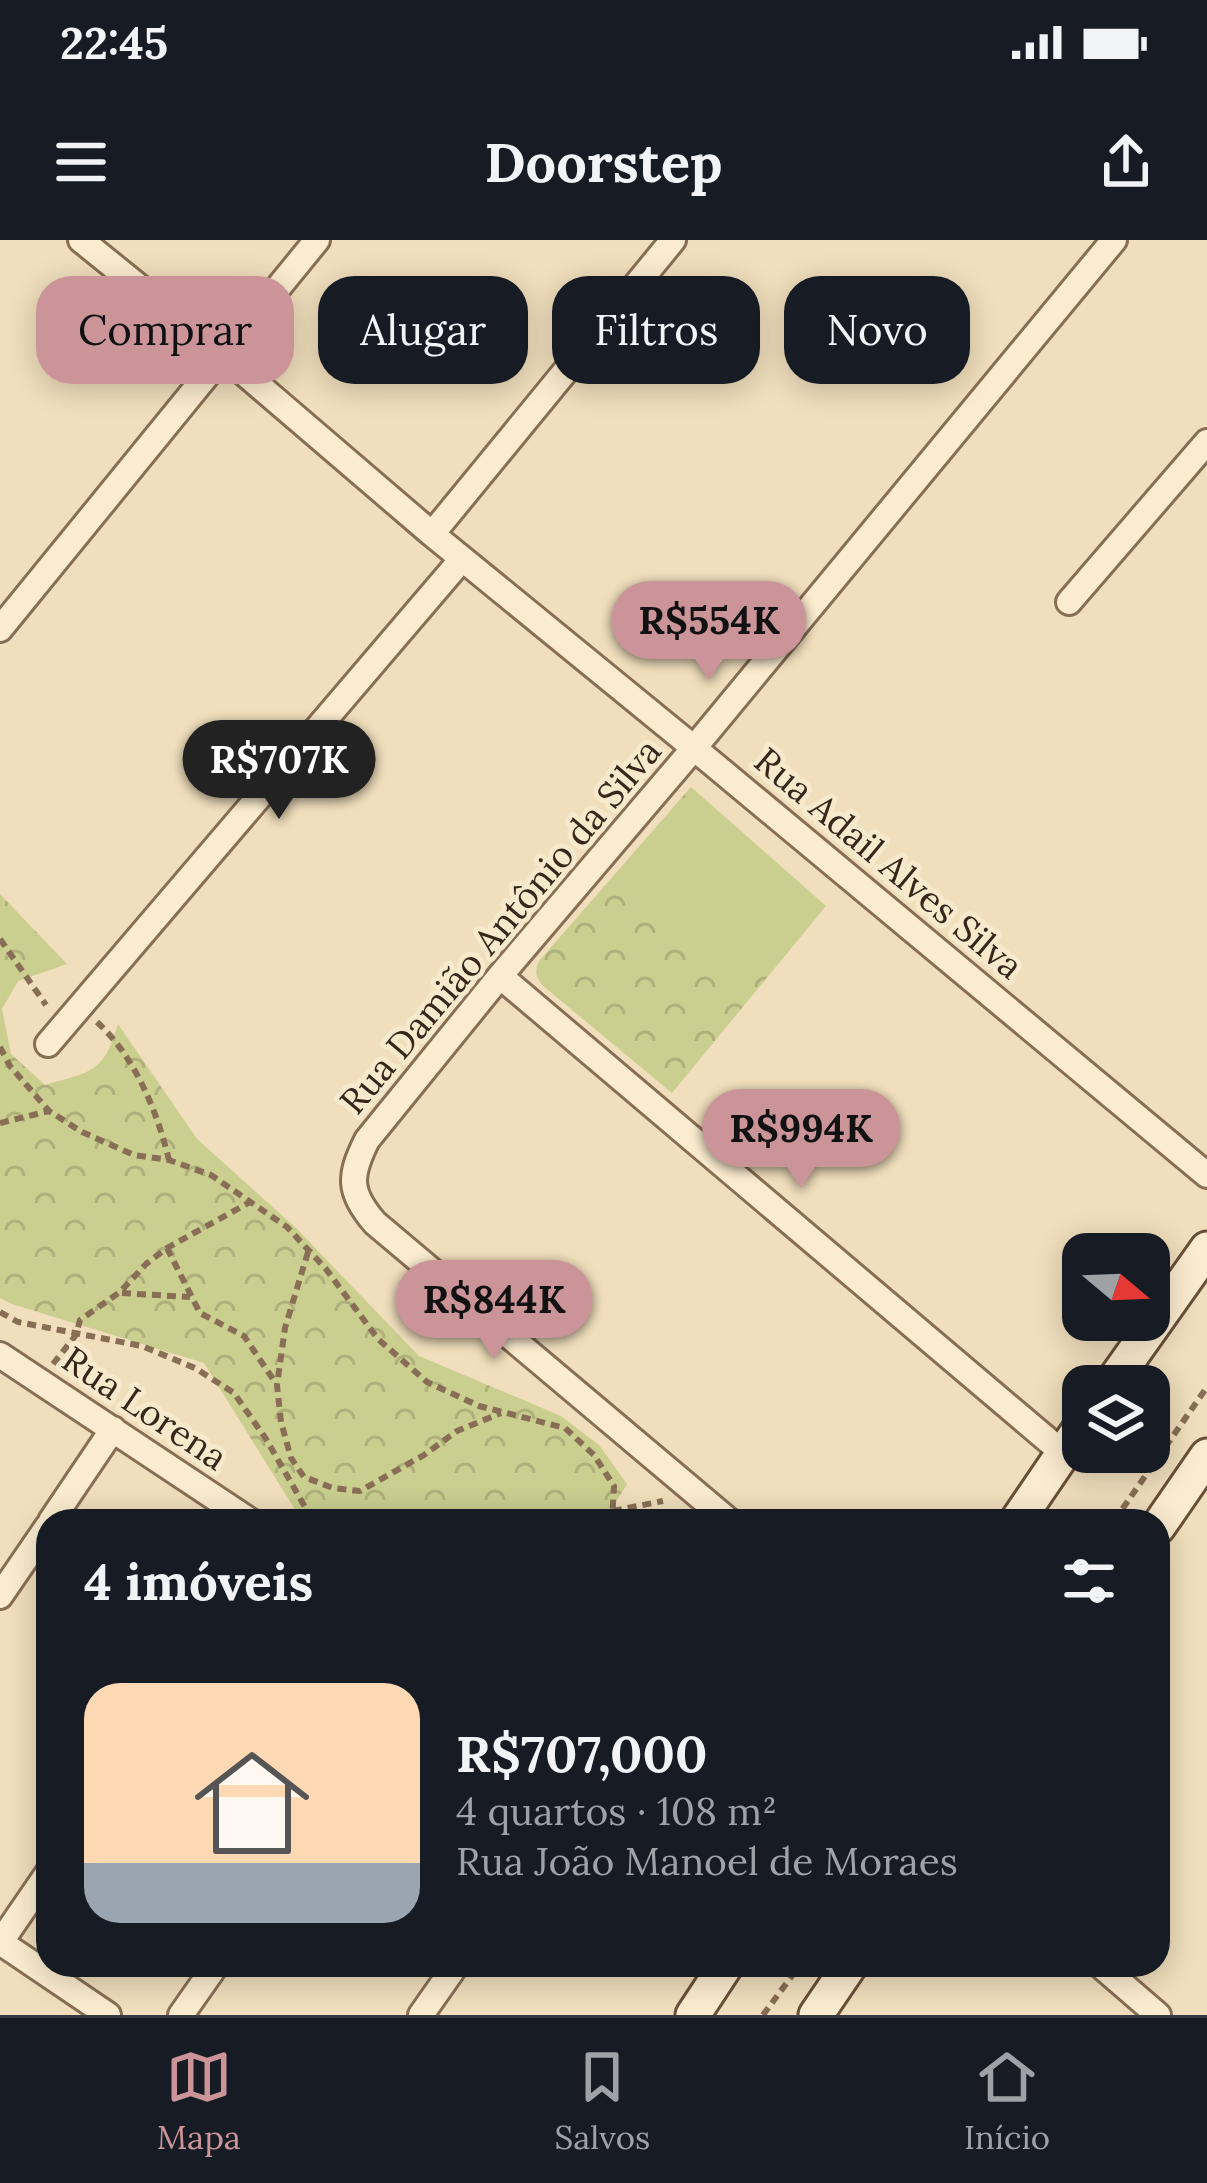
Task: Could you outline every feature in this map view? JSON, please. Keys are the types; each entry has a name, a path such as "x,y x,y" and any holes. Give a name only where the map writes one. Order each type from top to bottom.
{"street":[{"name":"Rua Adail Alves Silva","path":"81,240 126,276"},
{"path":"287,276 317,240"},
{"path":"432,534 673,240"},
{"name":"Rua Damião Antônio da Silva","path":"682,1482 375,1223 359,1205 352,1187 357,1161 367,1140 500,976 1114,240"},
{"path":"0,629 199,384"},
{"name":"Rua Adail Alves Silva","path":"258,384 462,559 1207,1174"},
{"path":"1069,602 1207,442"},
{"path":"64,1026 462,559"},
{"path":"500,976 1062,1452"},
{"path":"1125,1365 1207,1249"},
{"name":"Rua Lorena","path":"0,1355 232,1509"},
{"path":"59,1509 113,1430"},
{"path":"1025,1509 1062,1454"},
{"path":"1170,1510 1207,1456"},
{"path":"682,1482 715,1509"},
{"path":"0,1596 36,1543"},
{"path":"36,1890 0,1942 36,1966"},
{"path":"52,1977 108,2015"},
{"path":"181,2015 207,1977"},
{"path":"422,2015 448,1977"},
{"path":"693,2015 718,1977"},
{"path":"816,2015 842,1977"},
{"path":"1114,1977 1158,2015"}],"path":[{"path":"0,939 64,1026 108,1032 134,1068 169,1160"},
{"path":"0,1047 10,1066 49,1111 82,1132 134,1155 169,1160 211,1175 287,1227 326,1269 378,1340 427,1382 479,1406 565,1429 593,1455 614,1486 613,1509"},
{"path":"0,1123 49,1111"},
{"path":"40,1382 76,1335 80,1320 120,1292 167,1248 250,1202"},
{"path":"167,1248 200,1313 244,1336 277,1385"},
{"path":"308,1250 285,1328 277,1385 291,1458 304,1477 359,1491 457,1431 504,1412"},
{"path":"120,1292 190,1297"},
{"path":"0,1312 18,1322 142,1346 196,1368 234,1393 306,1509"},
{"path":"1122,1509 1207,1387"},
{"path":"623,1509 664,1501 682,1482"},
{"path":"763,2015 791,1977"}],"green space":[{"path":"691,787 826,906 672,1093 542,985 536,971 539,961"},
{"path":"692,797 817,907 745,990 620,880"},
{"path":"0,894 67,964 18,981 2,1009 11,1054 45,1085 74,1077 101,1062 118,1024 197,1139 295,1227 419,1356 561,1416 599,1445 627,1484 611,1509 295,1509 204,1363 0,1298"}]}
